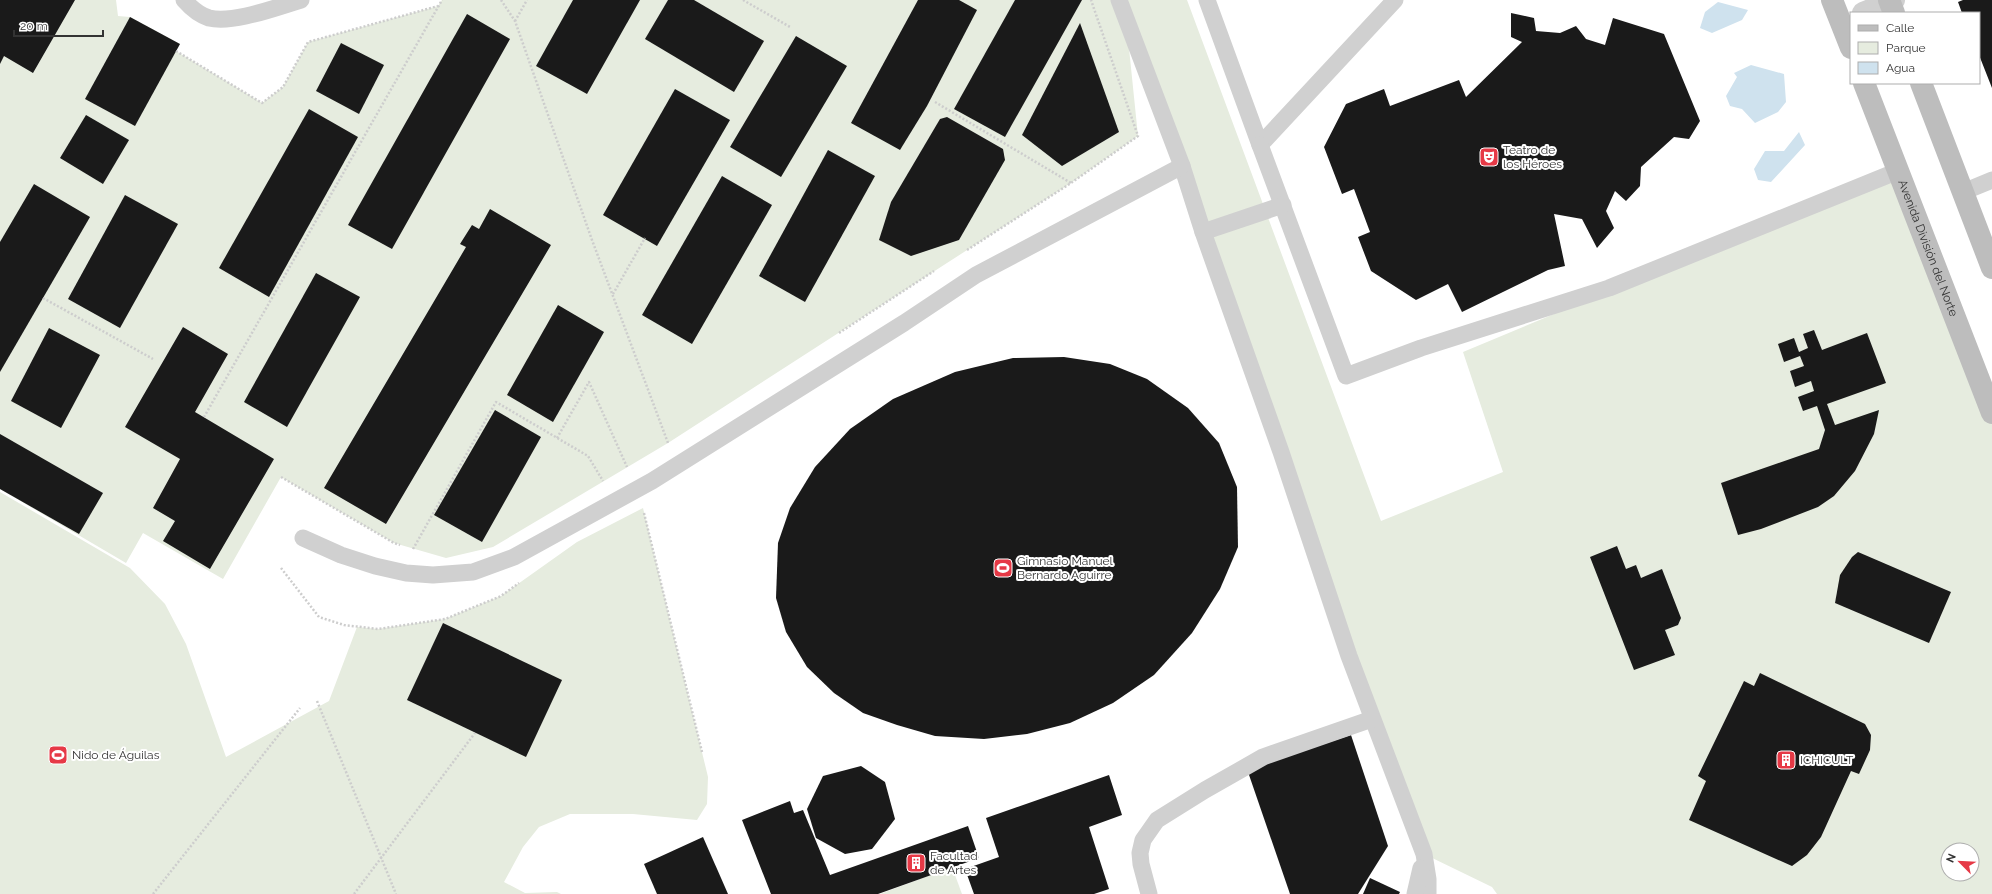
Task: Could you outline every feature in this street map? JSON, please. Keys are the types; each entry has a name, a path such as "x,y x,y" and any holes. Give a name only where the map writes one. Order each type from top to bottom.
{"main road":[{"path":"1832,0 1846,20 1850,42"},
{"name":"Avenida División del Norte","path":"1864,84 1992,413"},
{"path":"1921,84 1992,268"}],"street":[{"path":"1866,12 1892,4"}],"lane":[{"path":"184,0 196,12 208,18 221,20 268,11 300,0"},
{"path":"1119,0 1182,166 1202,232 1281,452 1349,656 1424,854 1428,879 1428,894"},
{"path":"1207,0 1346,376 1421,348 1609,288 1898,171"},
{"path":"1260,145 1395,0"},
{"path":"303,538 341,555 375,566 406,573 433,575 473,572 514,556 652,481 904,323 976,275 1182,166"},
{"path":"1963,192 1992,180"},
{"path":"1202,232 1283,206"},
{"path":"1149,894 1141,864 1140,853 1143,840 1157,820 1205,790 1263,757 1372,719"},
{"path":"1415,894 1424,854"}],"path":[{"path":"204,417 442,0"},
{"path":"500,0 514,21 592,240 613,294 657,418 668,443"},
{"path":"514,21 527,0"},
{"path":"743,0 790,27"},
{"path":"966,251 1071,183 1138,136 1091,0"},
{"path":"176,51 262,103 283,87 308,42 438,6"},
{"path":"935,102 1071,183"},
{"path":"613,294 645,238"},
{"path":"833,336 939,268"},
{"path":"43,298 153,358"},
{"path":"557,438 589,382 627,468"},
{"path":"413,549 496,402 588,456 603,481"},
{"path":"661,447 674,439"},
{"path":"621,471 634,464"},
{"path":"281,477 394,543 420,551"},
{"path":"597,485 609,478"},
{"path":"637,490 702,752"},
{"path":"317,701 396,894"},
{"path":"153,894 300,708"},
{"path":"354,894 475,733"}],"green space":[{"path":"0,0 116,0 118,16 130,17 180,44 176,51 262,103 283,87 308,42 438,6 442,0 1187,0 1381,521 1503,472 1463,352 1898,171 1992,413 1992,894 1497,894 1492,887 1424,854 1126,19 1138,136 1071,183 668,443 493,547 446,558 394,543 281,477 223,579 143,533 126,563 0,489"},
{"path":"0,492 130,568 165,604 186,644 226,757 329,701 357,627 378,629 445,619 501,596 577,542 643,508 708,777 707,804 697,820 633,814 570,814 539,827 523,847 504,882 525,893 557,892 561,894 0,894"},
{"path":"952,867 962,894 880,894"}],"water":[{"path":"1718,2 1748,10 1742,20 1712,33 1700,28 1705,12"},
{"path":"1751,65 1784,74 1786,102 1778,112 1755,123 1742,109 1730,106 1726,96 1737,77 1734,73"},
{"path":"1799,132 1805,145 1771,182 1758,180 1754,169 1765,151 1784,151"}],"building":[{"path":"0,0 75,0 33,73 4,56 0,64"},
{"path":"573,0 640,0 587,94 536,66"},
{"path":"668,0 694,0 764,41 734,92 645,39"},
{"path":"918,0 959,0 977,10 927,106 900,150 851,123"},
{"path":"1015,0 1082,0 1005,137 954,109"},
{"path":"1963,0 1992,0 1992,88 1980,58 1980,12 1962,12 1958,2"},
{"name":"Teatro de los Héroes","path":"1511,13 1534,18 1536,31 1560,33 1576,26 1586,39 1605,45 1613,18 1664,34 1700,121 1689,139 1674,137 1641,167 1640,186 1626,201 1615,191 1606,211 1614,228 1597,248 1582,219 1554,214 1565,266 1548,270 1462,312 1448,284 1416,300 1371,271 1358,237 1370,232 1354,189 1342,194 1324,147 1346,104 1384,89 1390,106 1459,80 1466,97 1522,42 1511,37"},
{"path":"467,14 510,39 392,249 348,225"},
{"path":"130,17 180,44 135,126 85,99"},
{"path":"1080,23 1119,132 1062,166 1022,135"},
{"path":"796,36 847,66 781,177 730,147"},
{"path":"341,43 384,65 359,114 316,91"},
{"path":"675,89 730,120 657,246 603,215"},
{"path":"309,109 358,137 269,297 219,268"},
{"path":"86,115 129,140 103,184 60,158"},
{"path":"947,117 1003,149 1005,160 959,240 911,256 879,240 891,202 940,119"},
{"path":"828,150 875,176 805,302 759,276"},
{"path":"722,176 772,205 692,344 642,315"},
{"path":"34,184 90,217 0,372 0,242"},
{"path":"125,195 178,224 120,328 68,299"},
{"path":"490,209 551,245 386,524 324,488 466,247 460,244 472,225 479,229"},
{"path":"316,273 360,297 287,427 244,402"},
{"path":"558,305 604,332 553,422 507,395"},
{"path":"183,327 228,354 195,412 274,459 210,569 163,541 175,521 153,508 180,459 125,427"},
{"path":"49,328 100,355 61,428 11,401"},
{"path":"1814,330 1822,350 1867,333 1886,383 1827,404 1835,425 1879,410 1874,434 1855,471 1834,496 1818,507 1761,529 1738,535 1721,483 1819,449 1825,430 1817,406 1803,411 1798,397 1814,391 1811,381 1795,387 1790,371 1804,366 1800,356 1784,362 1778,344 1794,338 1799,352 1808,348 1803,334"},
{"name":"Gimnasio Manuel Bernardo Aguirre","path":"1064,357 1110,364 1147,379 1188,408 1219,443 1237,487 1238,547 1220,589 1192,633 1154,675 1113,703 1070,723 1027,734 984,739 935,736 863,713 834,693 807,667 786,632 776,598 778,543 790,508 815,467 850,429 893,399 955,372 1013,358"},
{"path":"495,410 541,437 482,542 434,515"},
{"path":"0,434 103,493 79,534 0,489"},
{"path":"1617,546 1626,569 1636,565 1641,578 1662,569 1681,618 1678,625 1665,630 1675,655 1634,670 1590,557"},
{"path":"1858,552 1951,592 1929,643 1835,603 1840,575 1852,557"},
{"path":"443,623 562,680 526,757 407,700"},
{"name":"ICHICULT","path":"1760,673 1865,724 1871,735 1870,750 1859,774 1851,771 1821,837 1807,855 1792,866 1689,820 1706,781 1698,776 1744,681 1754,686"},
{"path":"1351,735 1388,846 1358,894 1290,894 1247,769"},
{"path":"861,766 885,782 895,819 872,849 845,854 816,838 807,809 823,776"},
{"path":"1109,775 1122,815 1089,827 1109,889 1094,894 974,894 965,869 999,857 986,818"},
{"path":"790,801 794,813 803,810 830,875 968,826 979,858 878,894 771,894 742,820"},
{"path":"703,837 728,894 657,894 644,864"},
{"path":"1370,878 1400,892 1399,894 1363,894"}],"place":[{"name":"Teatro de los Héroes","path":"1489,157"},
{"name":"Gimnasio Manuel Bernardo Aguirre","path":"1003,568"},
{"name":"Nido de Águilas","path":"58,755"},
{"name":"ICHICULT","path":"1786,760"},
{"name":"Facultad de Artes","path":"916,863"}]}
